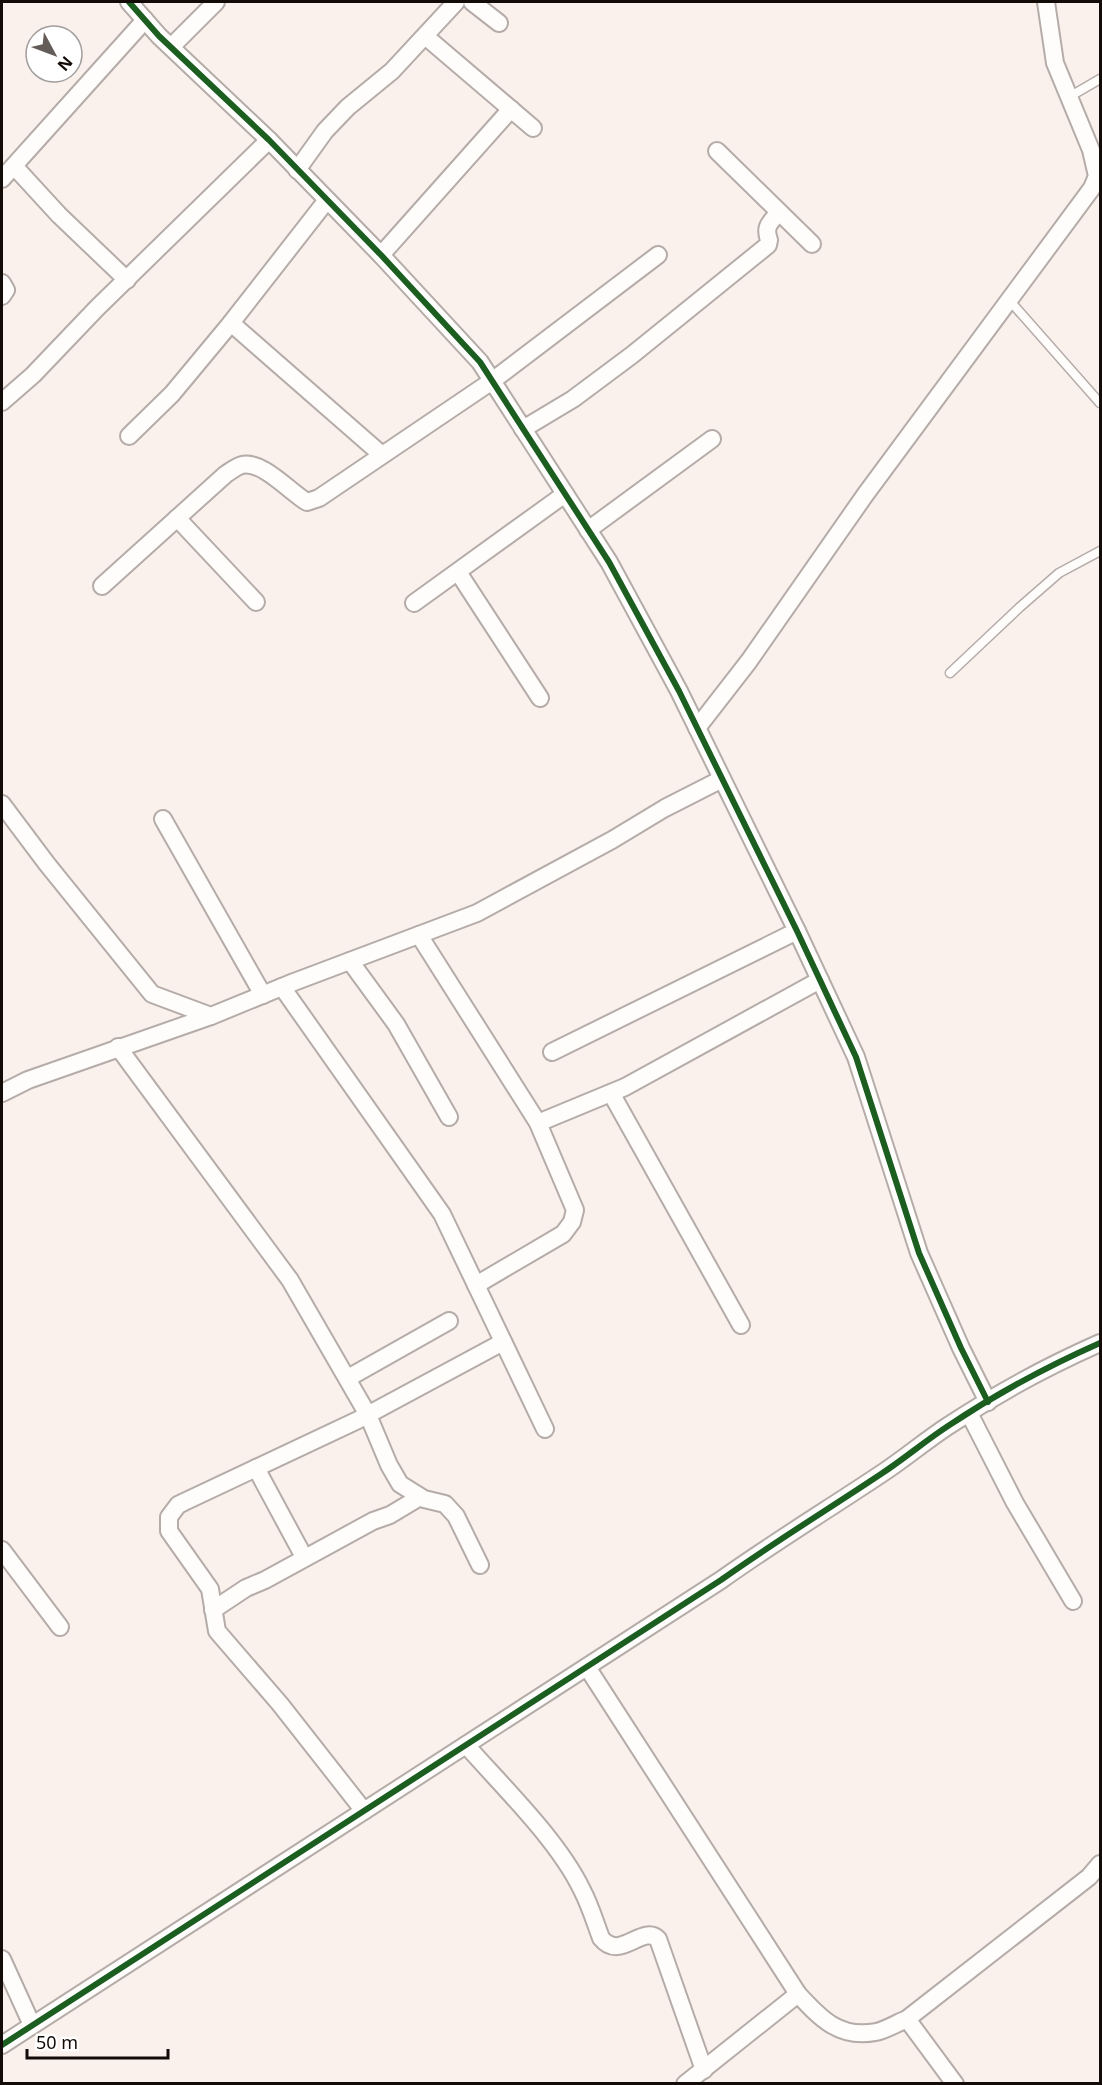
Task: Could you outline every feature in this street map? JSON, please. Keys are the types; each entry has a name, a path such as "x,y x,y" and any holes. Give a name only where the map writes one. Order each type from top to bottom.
{"street":[{"path":"129,2 171,47 269,140 381,255 480,362 609,562 697,728 856,1057 919,1253 961,1348 988,1402"},
{"path":"171,47 216,2"},
{"path":"297,170 348,107 392,71 456,2"},
{"path":"472,2 499,23"},
{"path":"697,728 749,661 866,495 1092,188 1097,176 1091,150 1055,63 1046,2"},
{"path":"2,179 145,20"},
{"path":"425,36 533,128"},
{"path":"381,255 511,109"},
{"path":"2,402 33,375 269,140"},
{"path":"717,151 812,244"},
{"path":"14,166 59,215 126,280"},
{"path":"129,436 172,394 327,200"},
{"path":"523,429 573,399 632,355 768,245 766,231 779,212"},
{"path":"102,586 226,474 242,465 251,465 264,470 307,502 320,498 492,381 658,255"},
{"path":"2,283 6,290 2,296"},
{"path":"231,323 382,455"},
{"path":"588,530 712,439"},
{"path":"414,603 565,494"},
{"path":"177,518 256,602"},
{"path":"458,572 540,698"},
{"path":"2,1093 28,1080 211,1016 477,913 612,840 665,807 722,779"},
{"path":"2,804 46,864 152,994 211,1016"},
{"path":"163,819 263,995"},
{"path":"552,1052 797,931"},
{"path":"419,935 538,1123 575,1210 572,1222 563,1234 476,1285"},
{"path":"350,961 396,1024 449,1117"},
{"path":"538,1123 611,1093 820,980"},
{"path":"282,987 442,1214 545,1429"},
{"path":"118,1047 272,1254 348,1378 368,1414 389,1466 400,1484 420,1497 445,1504 456,1516 480,1565"},
{"path":"611,1093 741,1325"},
{"path":"348,1378 449,1321"},
{"path":"364,1811 280,1704 220,1636 215,1626 208,1586 169,1531 169,1517 178,1505 368,1414 503,1342"},
{"path":"2,2045 721,1580 882,1474 946,1427 1068,1357 1101,1343"},
{"path":"969,1413 1015,1503 1073,1601"},
{"path":"256,1468 304,1557"},
{"path":"213,1610 246,1588 373,1521 390,1515 420,1497"},
{"path":"2,1550 60,1627"},
{"path":"587,1667 798,1994 820,2019 846,2032 876,2032 907,2019 1089,1877 1101,1864"},
{"path":"466,1745 568,1865 582,1890 604,1943 617,1947 649,1935 655,1936 658,1940 704,2070"},
{"path":"2,1959 32,2025"},
{"path":"685,2084 798,1994"},
{"path":"907,2019 955,2084"}],"lane":[{"path":"1069,97 1101,79"},
{"path":"1010,301 1097,393 1101,403"},
{"path":"950,673 1059,573 1101,551"}],"cycle path":[{"path":"129,2 159,36 269,140 381,255 480,362 609,562 679,691 856,1057 919,1253 961,1348 988,1402"},
{"path":"2,2045 721,1580 890,1468 966,1414 1022,1381 1100,1343"}]}
